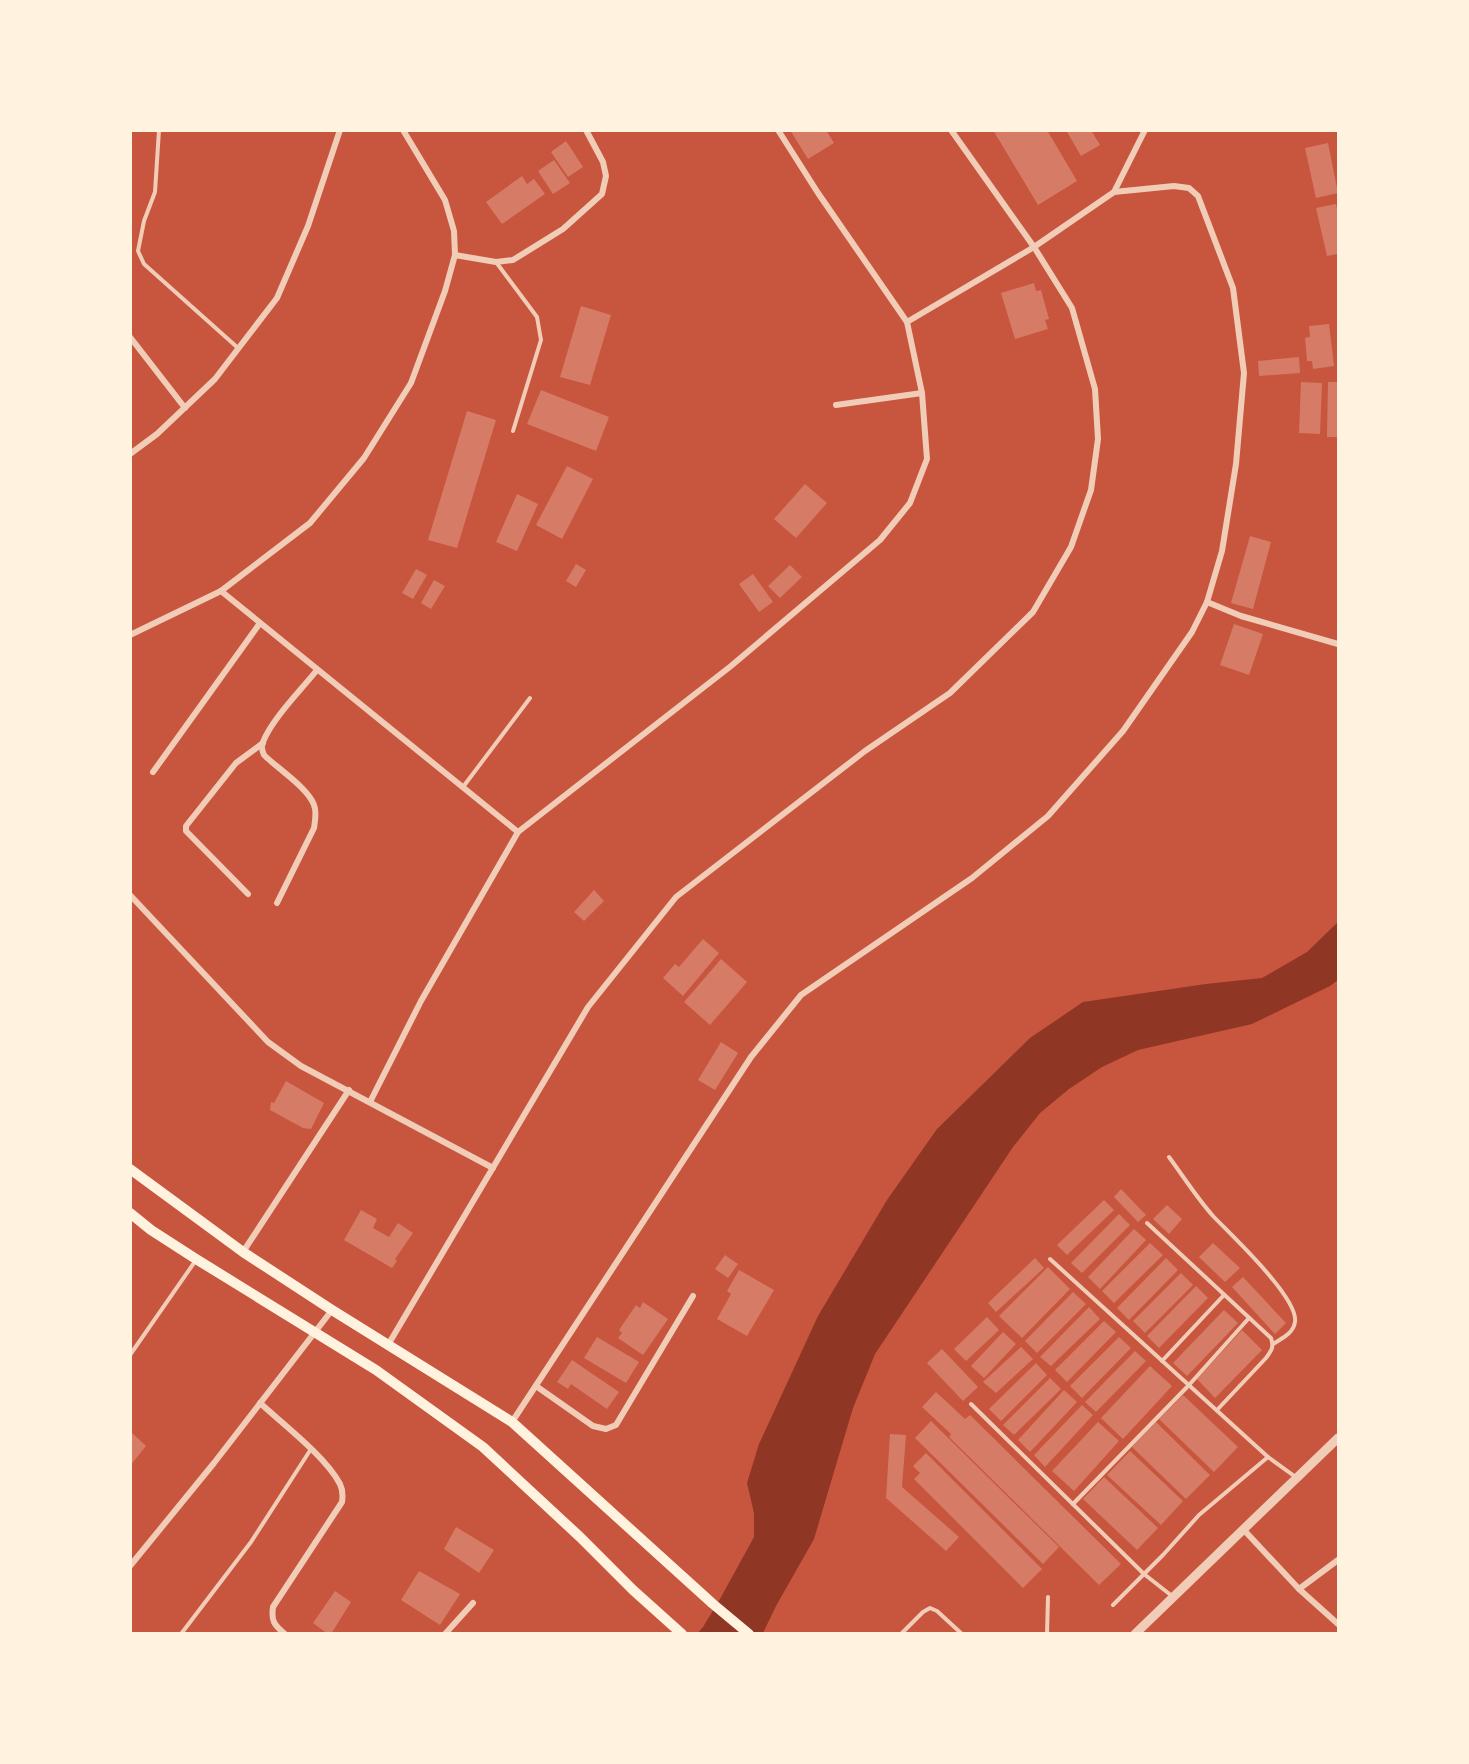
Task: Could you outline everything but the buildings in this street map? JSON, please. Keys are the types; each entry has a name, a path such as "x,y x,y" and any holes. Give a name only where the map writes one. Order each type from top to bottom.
{"main road":[{"path":"130,1169 243,1252 332,1311 512,1422 749,1634"},
{"path":"130,1213 151,1230 196,1259 376,1370 483,1447 682,1634"}],"street":[{"path":"130,454 157,434 215,379 276,298 308,225 340,130"},
{"path":"130,635 221,591 310,523 364,458 411,383 446,291 455,255 454,231 445,200 403,130"},
{"path":"455,255 495,262 513,260 563,229 602,194 606,176 603,162 586,130"},
{"path":"370,1102 421,1002 518,832 731,666 880,540 910,503 927,459 922,393 907,322 818,193 778,130"},
{"path":"388,1346 588,1007 676,897 865,751 950,693 1034,612 1071,547 1091,490 1098,439 1095,389 1072,308 1034,247 951,130"},
{"path":"1114,192 1145,130"},
{"path":"512,1422 752,1057 801,995 972,878 1048,816 1124,731 1192,632 1207,602 1222,551 1236,464 1244,373 1233,288 1198,196 1189,188 1174,186 1114,192 1034,247 907,322"},
{"path":"130,337 185,408"},
{"path":"836,405 922,393"},
{"path":"221,591 518,832"},
{"path":"1207,602 1241,616 1338,644"},
{"path":"153,772 260,623"},
{"path":"277,903 314,828 316,815 314,805 305,792 264,755 263,743 271,728 317,670"},
{"path":"248,894 186,831 186,826 236,763 263,743"},
{"path":"130,895 268,1042 301,1066 493,1168"},
{"path":"243,1252 349,1090"},
{"path":"536,1386 593,1426 606,1429 616,1425 693,1296"},
{"path":"130,1566 332,1311"},
{"path":"260,1403 311,1449 339,1483 343,1493 342,1502 273,1607 271,1617 273,1624 285,1634"},
{"path":"1135,1634 1338,1438"},
{"path":"1243,1529 1299,1589 1338,1624"},
{"path":"1299,1589 1338,1560"},
{"path":"446,1634 473,1603"}],"lane":[{"path":"159,130 155,192 144,220 138,251 144,264 238,348"},
{"path":"495,262 537,317 541,340 513,431"},
{"path":"463,787 530,698"},
{"path":"1169,1157 1212,1215 1257,1260 1292,1309 1295,1321 1289,1334 1273,1344"},
{"path":"1147,1223 1271,1338 1272,1350 1266,1358 1217,1410"},
{"path":"130,1355 196,1259"},
{"path":"1050,1259 1268,1457 1297,1479"},
{"path":"1162,1361 1224,1295"},
{"path":"1073,1504 1189,1385 1249,1318"},
{"path":"971,1404 1143,1574 1174,1597"},
{"path":"181,1634 250,1542 311,1449"},
{"path":"1113,1605 1199,1515 1268,1457"},
{"path":"1047,1634 1048,1598"},
{"path":"901,1634 930,1608 937,1611 962,1634"}],"shaded area":[{"path":"1338,922 1338,980 1330,986 1252,1024 1138,1050 1102,1067 1069,1089 1040,1113 1013,1147 875,1354 853,1408 814,1539 763,1633 697,1634 720,1599 754,1537 754,1513 747,1483 759,1444 818,1316 887,1200 937,1129 1030,1038 1083,1002 1262,978 1307,952"}]}
